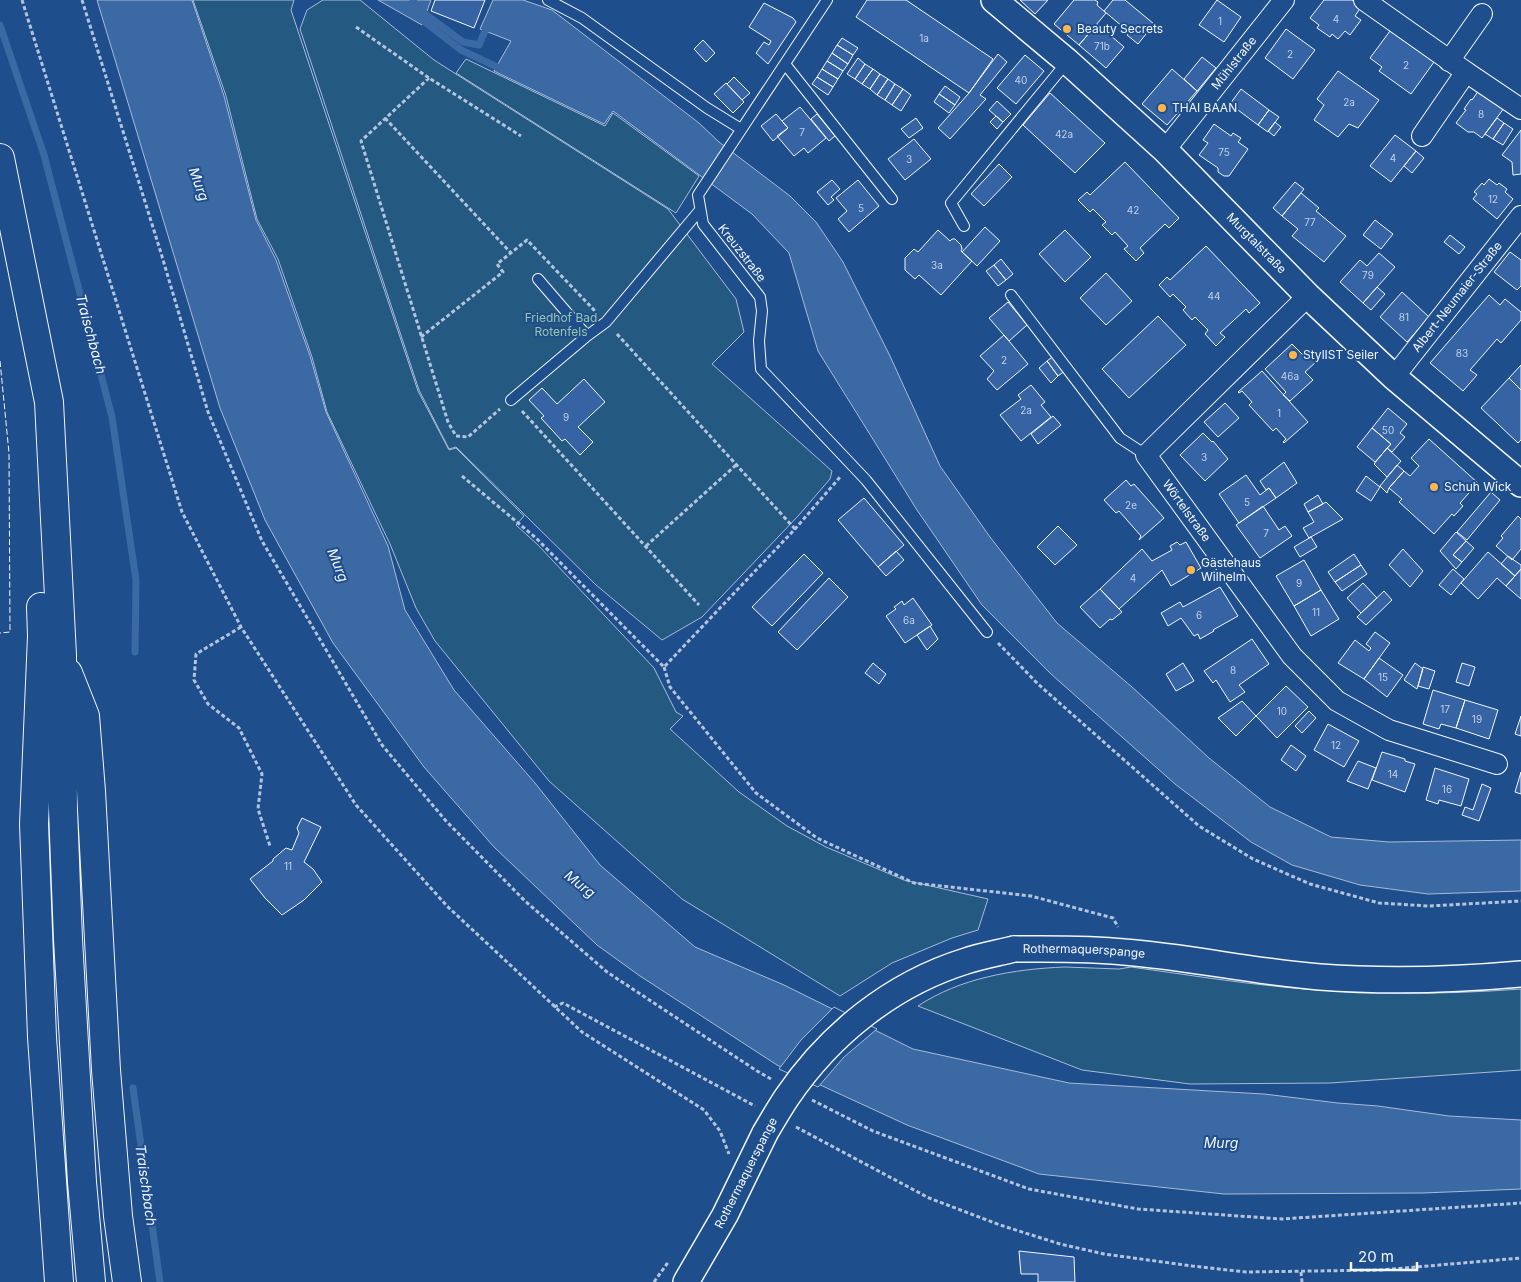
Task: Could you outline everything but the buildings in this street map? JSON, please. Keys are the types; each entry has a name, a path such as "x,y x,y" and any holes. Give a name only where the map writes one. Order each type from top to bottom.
{"main road":[{"path":"0,158 49,402 62,655 63,809 68,939 82,1182 91,1282"},
{"path":"49,402 36,464 42,636 34,824 42,1037 59,1282"},
{"path":"62,655 85,716 91,791 106,1070 118,1216 127,1282"}],"street":[{"name":"Murgtalstraße","path":"994,0 1068,62 1165,150 1308,296 1394,377 1519,478"},
{"name":"Mühlstraße","path":"1165,150 1284,0"},
{"path":"1364,0 1449,61 1521,109"},
{"path":"1449,61 1482,14"},
{"path":"1422,136 1466,72"},
{"name":"Albert-Neumaier-Straße","path":"1394,377 1521,216"},
{"path":"1146,455 1308,296"},
{"name":"Wörtelstraße","path":"1146,455 1292,656 1337,701 1389,730 1497,764"},
{"name":"Rothermaquerspange","path":"686,1282 725,1215 765,1133 793,1089 822,1053 856,1020 889,997 924,978 966,961 1014,949 1070,948 1125,952 1319,977 1388,980 1456,979 1521,974"}],"lane":[{"path":"548,0 582,18 707,108 741,129"},
{"path":"512,400 606,322 700,210 698,195 827,0"},
{"path":"964,226 951,203 1068,62"},
{"path":"785,64 892,199"},
{"name":"Kreuzstraße","path":"700,210 703,224 760,297 762,312 759,341 761,369 872,488 987,632"},
{"path":"538,279 587,336"},
{"path":"1011,295 1120,438 1146,455"}],"path":[{"path":"22,0 182,512 241,628 356,805 447,906 582,1032 704,1110 720,1131 730,1155"},
{"path":"82,0 162,253 208,412 262,541 382,746 446,821 518,895 607,972 757,1072 774,1080"},
{"path":"356,27 429,78 521,136"},
{"path":"429,78 361,140 448,422 456,436 468,437 512,400 699,605"},
{"path":"385,118 511,253"},
{"path":"421,337 503,272 497,264 527,240 606,322 795,529"},
{"path":"664,667 795,529 851,464"},
{"path":"646,546 736,465"},
{"path":"462,476 536,538 664,667 670,687 756,793 817,838 914,883 1030,896 1113,918 1118,928"},
{"path":"241,628 196,654 194,680 208,704 239,728 262,774 258,809 270,846"},
{"path":"987,632 1038,684 1199,826 1253,859 1310,884 1379,904 1429,906 1521,901"},
{"path":"807,1097 873,1131 1029,1189 1138,1209 1282,1220 1521,1203"},
{"path":"1000,1225 1060,1244 1104,1254 1246,1272 1381,1270 1521,1258"},
{"path":"1301,1272 1302,1282"}],"green space":[{"path":"193,0 294,0 291,10 418,391 449,450 456,448 524,516 516,525 538,545 654,668 676,712 683,716 670,729 739,792 787,826 826,847 904,880 988,899 978,930 952,938 892,963 840,996 682,899 549,781 435,641 416,608 390,544 327,412 312,357 278,259 257,219 226,96"},
{"name":"Friedhof Bad Rotenfels","path":"323,0 360,0 434,60 668,209 736,299 744,332 712,364 832,471 830,479 799,515 702,617 662,640 596,585 456,447 449,449 419,390 300,29 307,10"},
{"path":"466,59 605,126 613,113 699,176 676,213 456,73"},
{"path":"1065,967 1119,969 1131,967 1263,985 1342,992 1431,993 1521,989 1521,1070 1330,1083 1190,1084 1082,1070 918,1006 952,988 988,977 1026,970"}],"water":[{"name":"Murg","path":"97,0 192,0 224,96 256,220 276,260 310,356 326,412 388,546 405,610 454,690 535,783 600,865 695,947 784,985 913,1049 1069,1083 1264,1094 1378,1106 1449,1116 1521,1120 1521,1189 1423,1193 1224,1194 1039,1174 907,1125 777,1065 640,976 597,945 494,847 424,767 333,643 265,520 220,408"},
{"path":"378,0 431,0 422,25"},
{"path":"493,0 523,0 552,10 790,196 816,222 843,262 890,356 940,466 990,537 1057,623 1132,687 1209,758 1270,807 1331,837 1389,842 1521,840 1521,891 1428,894 1360,885 1292,865 1251,842 1175,784 1051,674 982,605 917,510 818,351 789,253 752,214 613,111 604,124 494,71 511,41 480,29"}],"pier":[{"path":"834,1007 877,1029 844,1057 818,1087 779,1069 801,1040"}],"waterway":[{"path":"413,0 416,7 463,42 479,45 488,24"},
{"path":"417,16 461,50 497,67"},
{"name":"Traischbach","path":"0,25 44,155 112,417 136,580 135,652"},
{"name":"Traischbach","path":"133,1088 160,1282"}],"fence":[{"path":"0,361 9,453 10,632 0,633"}],"place":[{"name":"Beauty Secrets","path":"1067,29"},
{"name":"THAI BAAN","path":"1162,108"},
{"name":"StylIST Seiler","path":"1293,355"},
{"name":"Schuh Wick","path":"1434,487"},
{"name":"Gästehaus Wilhelm","path":"1191,570"}]}
